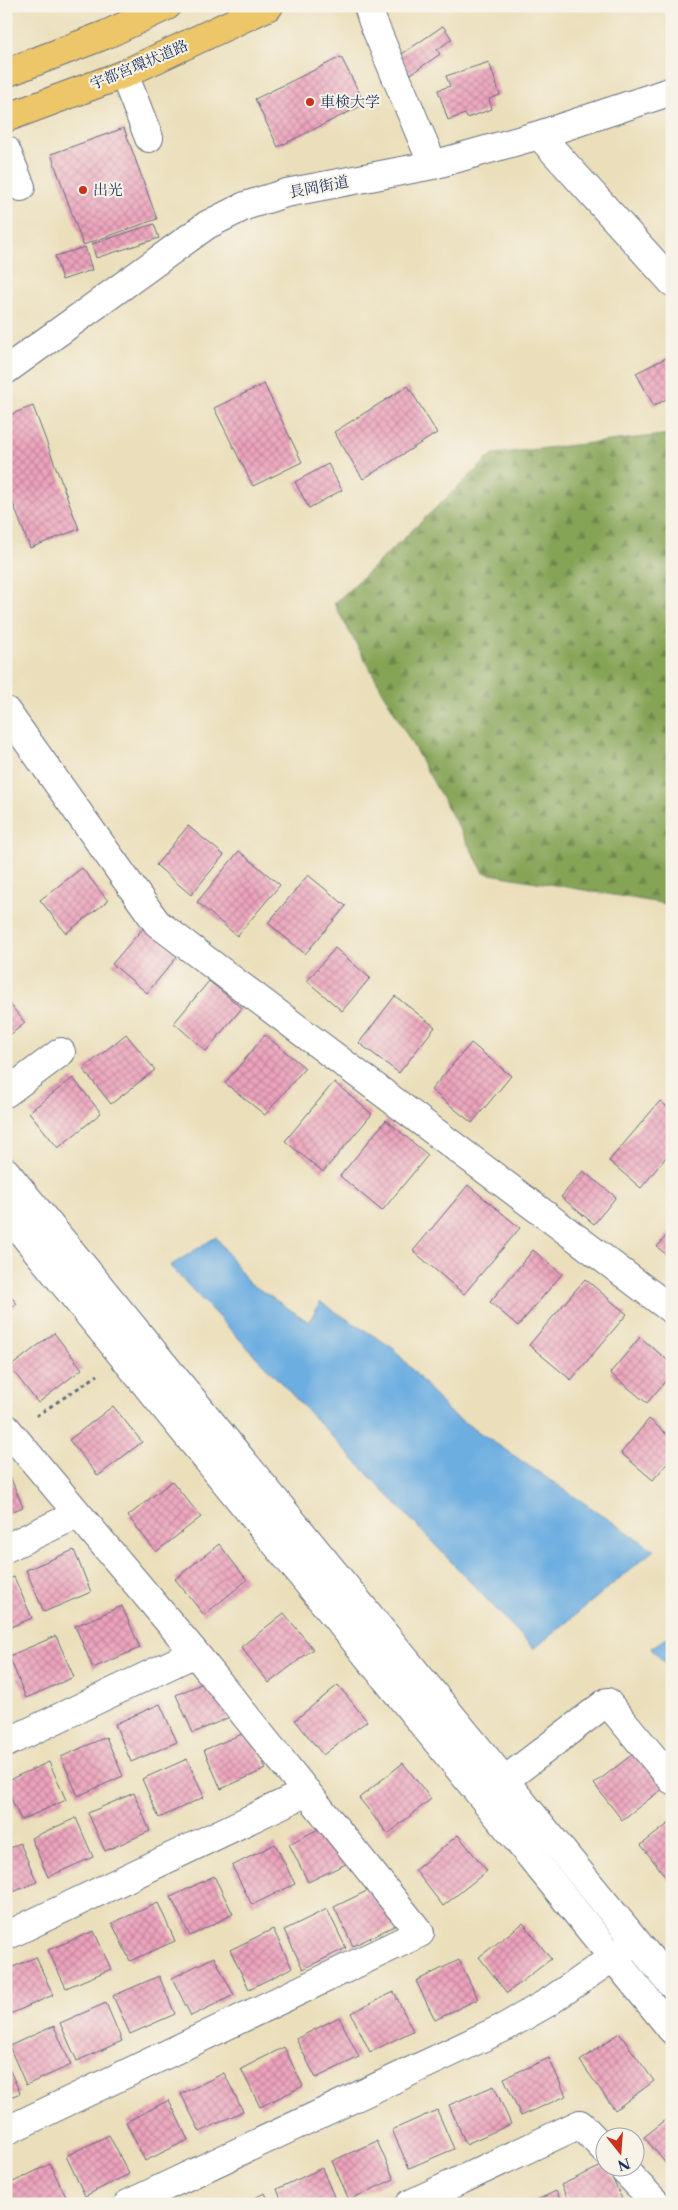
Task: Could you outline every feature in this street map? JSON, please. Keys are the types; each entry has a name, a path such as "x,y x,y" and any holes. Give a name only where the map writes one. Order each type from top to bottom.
{"highway":[{"path":"6,74 105,35 168,6"},
{"name":"宇都宮環状道路","path":"6,118 124,74 269,6"}],"street":[{"path":"368,6 373,22 434,165"},
{"path":"124,74 149,138"},
{"name":"長岡街道","path":"6,370 206,225 244,206 286,192 434,165 539,135 672,91"},
{"path":"539,135 672,282"},
{"path":"6,150 21,187"},
{"path":"6,711 157,923 672,1310"},
{"path":"6,1093 61,1052"},
{"path":"6,1172 672,1985"},
{"path":"6,1213 672,2030"},
{"path":"6,2131 420,1933 195,1653 8,1431"},
{"path":"6,1548 78,1514"},
{"path":"6,1743 195,1653"},
{"path":"475,1787 506,1780 607,1702 672,1780"},
{"path":"6,1936 307,1792"},
{"path":"128,2204 505,2027 547,2003 636,1942"},
{"path":"410,2204 580,2124 596,2141"},
{"path":"632,2178 657,2204"}],"path":[{"path":"8,1431 98,1375"}],"green space":[{"path":"672,434 672,905 484,873 334,604 493,454"}],"water":[{"path":"216,1237 248,1282 309,1322 320,1302 393,1348 449,1412 654,1550 534,1649 170,1266"},
{"path":"672,1634 672,1671 651,1648"}],"building":[{"path":"443,26 452,39 437,50 440,54 411,74 399,56"},
{"name":"車検大学","path":"341,57 365,104 278,147 255,99"},
{"path":"489,62 500,95 489,99 492,109 467,118 465,114 448,120 438,90 450,86 446,76"},
{"path":"124,128 157,219 83,245 51,154"},
{"path":"154,224 159,238 96,258 92,244"},
{"path":"85,247 92,270 62,280 55,256"},
{"path":"672,355 672,396 654,406 636,373"},
{"path":"264,384 302,462 253,486 214,408"},
{"path":"408,386 437,433 363,479 334,432"},
{"path":"33,406 79,529 30,548 6,485 6,416"},
{"path":"328,464 342,490 309,508 295,482"},
{"path":"188,826 224,855 191,895 156,865"},
{"path":"239,851 280,885 237,936 197,902"},
{"path":"82,868 108,901 66,933 40,900"},
{"path":"308,875 346,906 305,954 268,923"},
{"path":"144,927 178,956 147,993 112,964"},
{"path":"335,948 370,978 342,1011 307,981"},
{"path":"209,981 242,1008 206,1051 174,1023"},
{"path":"395,996 435,1027 399,1073 359,1043"},
{"path":"6,999 25,1023 6,1038"},
{"path":"126,1034 155,1070 111,1104 83,1069"},
{"path":"265,1035 305,1068 265,1115 225,1083"},
{"path":"471,1043 511,1076 472,1123 431,1090"},
{"path":"73,1078 101,1113 58,1148 29,1112"},
{"path":"334,1082 372,1114 323,1172 285,1141"},
{"path":"660,1101 672,1111 672,1150 641,1188 609,1161"},
{"path":"386,1120 428,1155 382,1211 340,1176"},
{"path":"583,1171 616,1197 594,1224 561,1197"},
{"path":"468,1185 520,1228 464,1294 413,1251"},
{"path":"672,1229 672,1259 657,1247"},
{"path":"533,1250 562,1274 518,1326 490,1302"},
{"path":"585,1279 627,1314 571,1380 529,1345"},
{"path":"6,1290 17,1304 6,1312"},
{"path":"54,1333 82,1369 38,1403 10,1367"},
{"path":"640,1337 672,1364 672,1373 647,1403 610,1373"},
{"path":"113,1406 142,1442 98,1476 69,1440"},
{"path":"649,1419 672,1439 672,1458 653,1480 621,1453"},
{"path":"6,1467 23,1507 6,1514"},
{"path":"172,1481 201,1517 156,1552 128,1516"},
{"path":"219,1544 247,1580 204,1615 175,1579"},
{"path":"74,1550 91,1592 44,1612 26,1570"},
{"path":"14,1577 32,1618 6,1629 6,1580"},
{"path":"122,1606 140,1648 93,1668 75,1626"},
{"path":"284,1613 313,1649 269,1683 241,1647"},
{"path":"56,1636 74,1677 26,1698 9,1656"},
{"path":"221,1675 239,1713 193,1733 176,1695"},
{"path":"338,1685 367,1721 323,1755 295,1720"},
{"path":"160,1704 177,1742 131,1762 115,1724"},
{"path":"249,1731 266,1769 221,1789 204,1750"},
{"path":"106,1737 123,1776 78,1796 61,1757"},
{"path":"638,1750 666,1786 622,1820 594,1784"},
{"path":"187,1759 204,1797 159,1818 142,1779"},
{"path":"49,1762 66,1800 21,1820 6,1787 6,1781"},
{"path":"403,1763 431,1799 388,1834 359,1798"},
{"path":"134,1793 150,1831 105,1851 88,1813"},
{"path":"76,1818 93,1857 48,1877 31,1838"},
{"path":"672,1821 672,1878 669,1881 641,1845"},
{"path":"332,1822 352,1861 308,1882 289,1844"},
{"path":"458,1835 487,1871 443,1906 415,1870"},
{"path":"20,1843 37,1882 6,1895 6,1850"},
{"path":"275,1844 295,1884 252,1905 232,1866"},
{"path":"214,1876 233,1914 190,1936 171,1897"},
{"path":"377,1886 396,1925 353,1946 334,1907"},
{"path":"158,1903 175,1941 130,1961 112,1923"},
{"path":"327,1909 346,1948 303,1969 284,1930"},
{"path":"523,1923 551,1959 507,1993 479,1957"},
{"path":"273,1929 292,1968 249,1989 230,1950"},
{"path":"94,1931 111,1969 66,1988 48,1950"},
{"path":"36,1957 53,1995 8,2015 6,1970"},
{"path":"214,1957 234,1995 191,2016 172,1978"},
{"path":"459,1960 478,1999 435,2020 416,1981"},
{"path":"159,1976 175,2014 130,2034 113,1996"},
{"path":"394,1992 413,2031 370,2052 351,2013"},
{"path":"106,2003 122,2041 77,2061 60,2023"},
{"path":"339,2017 359,2057 316,2078 296,2039"},
{"path":"54,2026 71,2065 26,2085 9,2046"},
{"path":"619,2033 654,2081 615,2110 580,2061"},
{"path":"284,2047 303,2086 260,2107 241,2069"},
{"path":"549,2058 566,2096 521,2116 504,2078"},
{"path":"6,2062 20,2093 6,2099"},
{"path":"224,2073 243,2111 200,2132 181,2094"},
{"path":"494,2086 511,2124 466,2144 449,2105"},
{"path":"169,2100 188,2140 145,2161 126,2122"},
{"path":"437,2110 454,2149 409,2168 392,2130"},
{"path":"672,2115 672,2171 646,2139 646,2135"},
{"path":"109,2135 129,2174 85,2196 66,2156"},
{"path":"377,2141 394,2179 349,2200 332,2161"},
{"path":"50,2164 69,2203 16,2204 7,2185"},
{"path":"322,2168 337,2204 283,2204 277,2189"},
{"path":"596,2169 596,2178 612,2178 622,2199 612,2204 570,2204 561,2185"},
{"path":"556,2191 562,2204 529,2204"},
{"path":"265,2193 270,2204 241,2204"}],"place":[{"name":"車検大学","path":"310,102"},
{"name":"出光","path":"83,190"}]}
